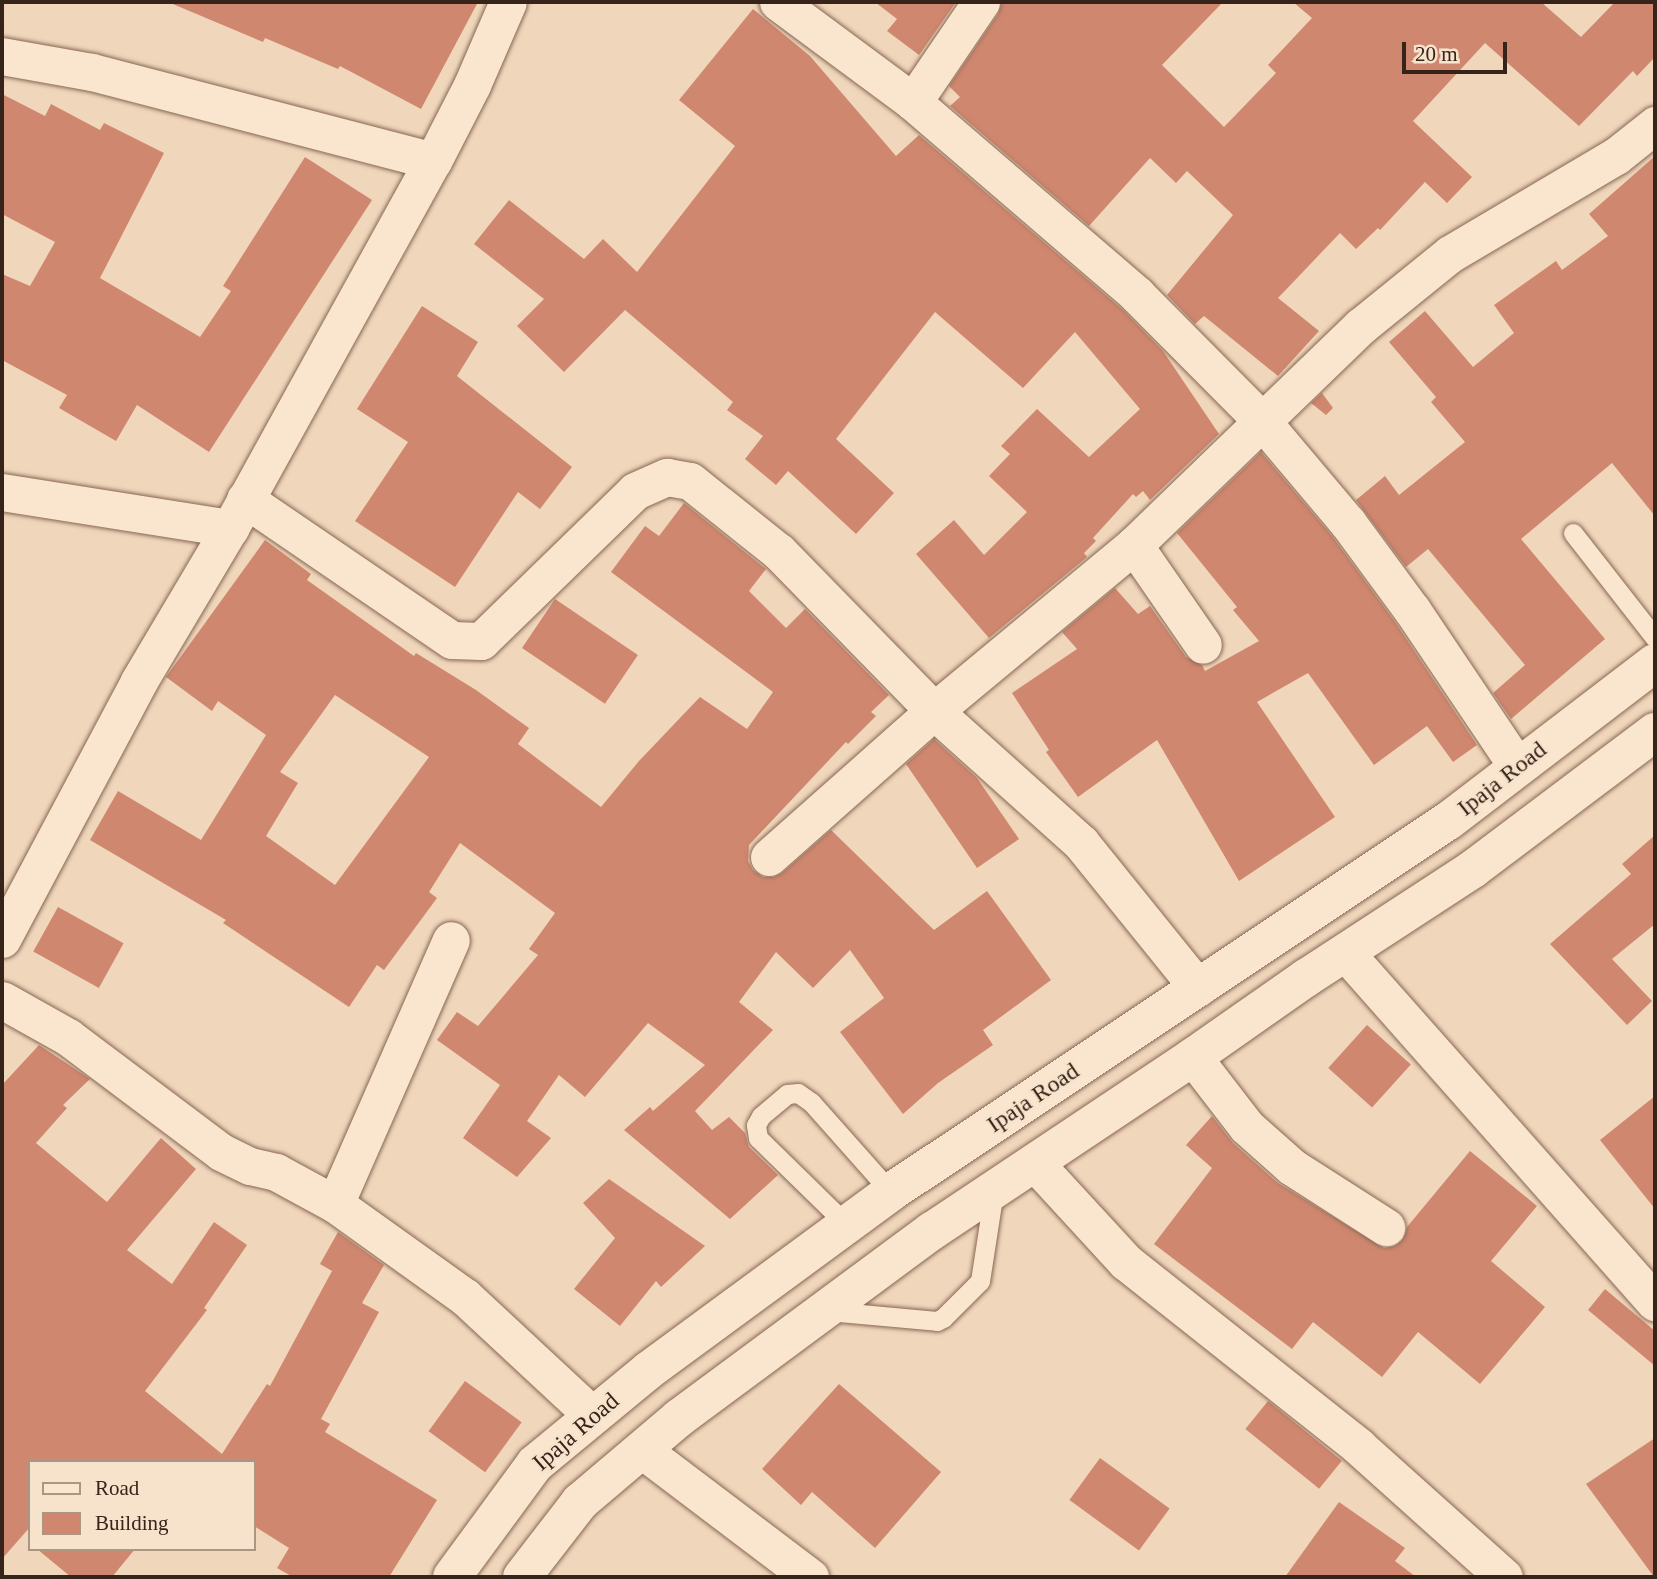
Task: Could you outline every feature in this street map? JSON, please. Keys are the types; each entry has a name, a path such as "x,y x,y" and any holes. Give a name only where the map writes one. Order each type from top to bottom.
{"main road":[{"name":"Ipaja Road","path":"452,1577 535,1464 592,1415 891,1192 1448,821 1655,663"},
{"path":"522,1577 580,1502 679,1418 932,1231 1192,1058 1345,952 1473,869 1655,732"},
{"path":"965,1143 994,1189"}],"street":[{"path":"2,939 139,681 237,514 433,161 472,85 508,2"},
{"path":"778,2 913,102 1137,295 1262,421 1348,523 1412,610 1517,766"},
{"path":"913,102 981,2"},
{"path":"2,56 92,72 433,161"},
{"path":"769,857 934,711 1134,545 1361,326 1450,254 1616,156 1655,125"},
{"path":"2,492 237,514 452,640 481,641 635,491 667,477 690,481 779,552 934,711 1080,844 1198,988"},
{"path":"1134,545 1203,645"},
{"path":"335,1204 451,940"},
{"path":"1345,952 1655,1303"},
{"path":"2,1000 68,1037 221,1152 250,1166 276,1172 335,1204 465,1297 592,1415"},
{"path":"1192,1058 1247,1126 1292,1167 1386,1227"},
{"path":"1034,1162 1126,1262 1358,1446 1504,1577"},
{"path":"642,1450 810,1577"}],"lane":[{"path":"1573,533 1655,638"},
{"path":"848,1226 758,1138 756,1125 761,1116 787,1094 798,1093 811,1102 891,1192"},
{"path":"827,1311 937,1321 943,1318 980,1281 994,1189"}],"building":[{"path":"168,2 478,2 421,109 340,66 338,69 265,38 263,42"},
{"path":"875,2 956,2 919,55 887,31 897,19"},
{"path":"1002,2 1223,2 1162,65 1224,127 1276,73 1268,65 1312,18 1293,2 1541,2 1581,37 1615,2 1655,2 1655,57 1637,76 1633,71 1579,126 1485,43 1413,121 1472,177 1447,203 1425,182 1380,230 1378,228 1356,249 1340,233 1278,298 1319,331 1278,376 1204,316 1195,324 1167,295 1233,215 1187,171 1176,183 1150,158 1089,226 950,106 960,97 949,86 998,14"},
{"path":"753,9 810,56 896,156 919,135 1123,310 1163,351 1219,434 1150,500 1143,491 1136,497 1133,494 1093,538 1096,541 1084,553 1087,557 989,638 916,554 954,520 984,555 1027,512 989,476 1010,454 1001,446 1037,409 1089,457 1140,409 1075,332 1023,388 935,312 836,439 894,493 856,534 788,471 776,485 745,459 763,436 727,410 733,402 625,310 564,372 517,326 544,299 474,244 509,200 584,259 603,239 637,272 735,146 679,100"},
{"path":"2,94 45,116 51,104 100,130 104,123 164,153 100,278 200,337 231,291 223,286 305,157 372,200 209,452 137,405 116,441 59,408 67,395 2,360 2,274 30,286 55,242 2,214"},
{"path":"1655,156 1655,516 1612,463 1521,539 1605,639 1511,719 1493,693 1525,665 1428,549 1406,567 1356,500 1385,476 1399,495 1465,442 1431,402 1436,397 1389,342 1425,311 1473,367 1514,333 1494,305 1556,261 1562,270 1608,236 1589,214"},
{"path":"422,306 478,342 457,376 572,467 540,509 518,492 455,587 355,521 408,442 357,409"},
{"path":"1322,393 1333,408 1326,415 1311,403"},
{"path":"1261,452 1332,536 1395,622 1477,745 1453,762 1427,726 1374,765 1308,673 1257,702 1335,817 1239,881 1157,740 1078,797 1046,752 1049,750 1012,693 1077,649 1062,632 1115,588 1138,614 1150,606 1186,657 1202,665 1205,671 1259,641 1233,610 1237,607 1177,533"},
{"path":"684,503 766,569 749,591 786,628 805,609 889,695 871,712 876,716 848,744 846,742 749,845 748,861 753,870 763,877 774,877 782,873 831,830 934,930 987,891 1051,980 983,1030 993,1045 938,1083 903,1114 840,1032 884,998 850,950 813,988 776,952 739,1002 773,1030 695,1111 712,1130 729,1117 745,1133 749,1147 778,1175 730,1219 624,1130 650,1107 653,1111 705,1065 648,1023 585,1097 559,1075 527,1121 551,1138 517,1177 463,1138 500,1085 437,1040 457,1012 478,1026 538,955 529,949 555,913 460,843 429,892 437,898 384,970 377,965 349,1007 223,923 226,920 90,840 118,791 201,840 266,735 218,701 212,711 166,677 265,540 311,574 307,580 414,656 416,653 476,690 529,728 518,744 601,807 639,761 700,697 747,729 773,692 611,572 645,526 659,536","holes":["335,695 429,757 335,885 266,836 298,783 280,772"]},
{"path":"555,599 638,655 605,704 522,648"},
{"path":"934,739 977,778 1019,839 977,868 906,764"},
{"path":"1655,835 1655,924 1612,959 1652,1001 1627,1025 1550,944 1631,874 1622,864"},
{"path":"58,907 124,943 99,988 33,952"},
{"path":"1367,1025 1411,1064 1372,1108 1328,1068"},
{"path":"39,1045 90,1079 63,1105 67,1108 36,1143 107,1202 161,1138 196,1169 127,1250 172,1284 214,1222 247,1245 204,1308 207,1310 145,1391 222,1454 267,1384 270,1386 332,1271 320,1264 338,1232 384,1265 362,1303 379,1312 321,1419 330,1424 325,1432 437,1500 389,1577 293,1577 277,1568 289,1548 256,1527 256,1460 28,1460 28,1529 2,1559 2,1085"},
{"path":"1655,1096 1655,1209 1600,1140"},
{"path":"1212,1116 1233,1143 1278,1183 1384,1248 1395,1246 1403,1239 1407,1227 1470,1151 1537,1206 1491,1261 1545,1307 1480,1384 1418,1332 1382,1377 1313,1322 1292,1349 1154,1244 1212,1168 1186,1145"},
{"path":"609,1179 705,1246 661,1287 656,1281 620,1326 574,1289 615,1238 583,1203"},
{"path":"1605,1289 1655,1331 1655,1366 1588,1310"},
{"path":"465,1381 522,1422 485,1472 429,1431"},
{"path":"839,1384 941,1472 875,1548 812,1492 801,1505 762,1469"},
{"path":"1268,1401 1342,1461 1319,1489 1245,1429"},
{"path":"1655,1438 1655,1577 1654,1577 1586,1484"},
{"path":"1100,1458 1170,1509 1139,1551 1069,1500"},
{"path":"1339,1502 1405,1548 1395,1561 1416,1577 1285,1577"},
{"path":"39,1551 133,1551 112,1577 71,1577"}]}
